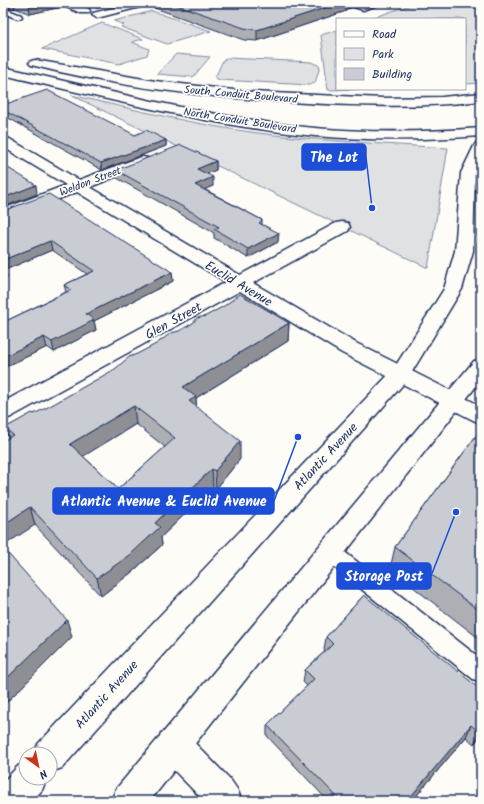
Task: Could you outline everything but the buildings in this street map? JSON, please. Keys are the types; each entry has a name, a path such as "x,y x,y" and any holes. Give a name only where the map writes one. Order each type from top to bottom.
{"main road":[{"path":"64,3 85,11"},
{"path":"97,16 145,3"},
{"name":"South Conduit Boulevard","path":"24,61 131,82 200,91 280,98 368,102 450,101 481,97"},
{"name":"North Conduit Boulevard","path":"3,71 174,109 262,125 338,133 418,135 481,132"},
{"name":"Euclid Avenue","path":"3,141 349,348 481,415"},
{"name":"Atlantic Avenue","path":"58,747 400,375 453,289 464,251 468,173 481,146"},
{"name":"Weldon Street","path":"3,215 157,156"},
{"name":"Glen Street","path":"3,412 342,227"},
{"path":"128,801 481,366"},
{"path":"173,745 218,791 225,801"},
{"path":"9,801 23,786"}],"lane":[{"path":"346,3 363,8 379,3"},
{"path":"3,10 18,16"},
{"path":"330,552 481,672"}],"green space":[{"path":"416,3 459,3 481,9 481,83 466,84 466,18 372,18"},
{"path":"152,11 211,31 167,44 121,27 124,25 114,21"},
{"path":"102,23 143,39 132,42 149,49 147,55 119,64 42,49"},
{"path":"336,30 336,90 328,90 321,35"},
{"path":"176,54 210,57 193,77 157,74"},
{"path":"228,58 311,62 320,66 315,83 309,85 220,80 215,78 223,60"},
{"path":"71,95 234,130 329,140 448,148 428,268"}],"place":[{"name":"The Lot","path":"372,208"},
{"name":"Atlantic Avenue & Euclid Avenue","path":"298,437"},
{"name":"Storage Post","path":"456,512"}]}
